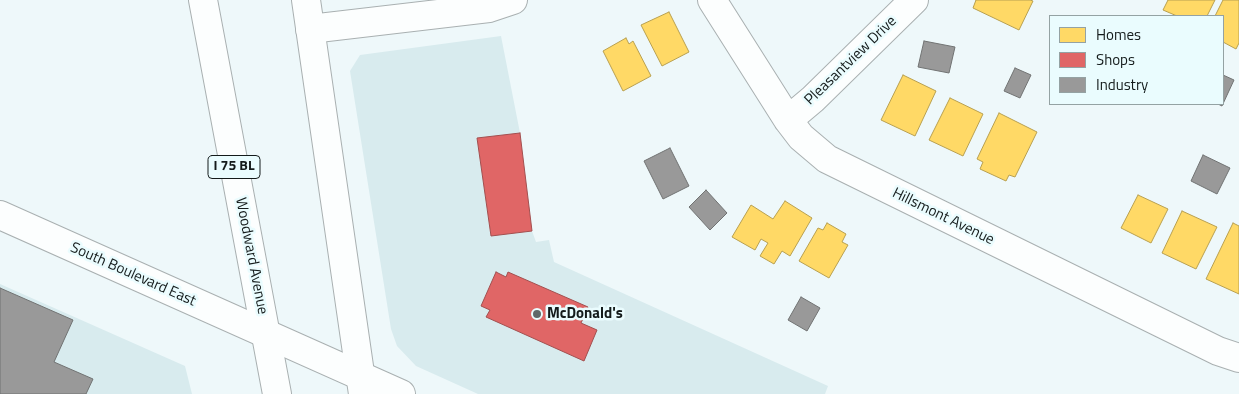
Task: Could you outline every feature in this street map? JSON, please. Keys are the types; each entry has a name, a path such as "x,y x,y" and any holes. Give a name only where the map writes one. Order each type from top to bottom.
{"street":[{"name":"Woodward Avenue","path":"203,0 277,394"},
{"path":"299,0 310,29"},
{"path":"306,0 361,384"},
{"path":"310,29 489,8 513,0"},
{"name":"Hillsmont Avenue","path":"712,0 788,120 813,149 835,164 1218,351 1239,358"},
{"name":"Pleasantview Drive","path":"788,120 914,0"},
{"name":"South Boulevard East","path":"0,215 266,334 361,384 401,394"}],"shaded area":[{"path":"501,36 520,133 532,231 536,242 549,240 554,262 828,386 825,394 478,394 416,366 397,346 391,329 350,71 360,55"},
{"path":"0,284 185,366 192,394 0,394"}],"building: Homes":[{"path":"976,0 1033,1 1019,30 973,8"},
{"path":"1168,0 1215,0 1208,15 1175,15 1163,10"},
{"path":"1223,0 1239,0 1239,43 1236,49 1224,43 1224,15 1216,15"},
{"path":"669,12 689,52 662,66 641,25"},
{"path":"626,38 629,44 633,41 651,76 623,91 603,51"},
{"path":"903,75 936,91 915,136 881,120"},
{"path":"950,98 983,114 963,156 929,140"},
{"path":"999,113 1037,132 1015,177 1009,175 1006,181 980,169 983,162 977,159"},
{"path":"1138,195 1168,209 1151,243 1121,228"},
{"path":"785,201 812,218 790,256 782,251 774,264 760,256 768,243 761,239 755,250 732,237 751,205 773,219"},
{"path":"1182,211 1217,227 1196,269 1162,253"},
{"path":"827,223 846,234 842,242 848,245 829,278 799,261 818,228 823,230"},
{"path":"1233,223 1239,226 1239,294 1206,279"}],"building: Shops":[{"path":"520,133 532,231 491,236 477,138"},
{"name":"McDonald's","path":"496,272 506,277 508,272 588,307 581,323 597,330 584,361 486,317 490,310 481,306"}],"building: Industry":[{"path":"924,41 955,47 949,73 918,67"},
{"path":"1015,68 1031,75 1020,98 1004,91"},
{"path":"1224,75 1234,80 1224,102"},
{"path":"670,148 689,186 663,199 644,161"},
{"path":"1203,155 1230,168 1217,194 1191,181"},
{"path":"706,190 727,213 710,230 689,207"},
{"path":"0,288 73,320 54,362 93,379 86,394 0,394"},
{"path":"801,297 820,308 807,331 788,320"}],"place":[{"name":"McDonald's","path":"537,314"}]}
